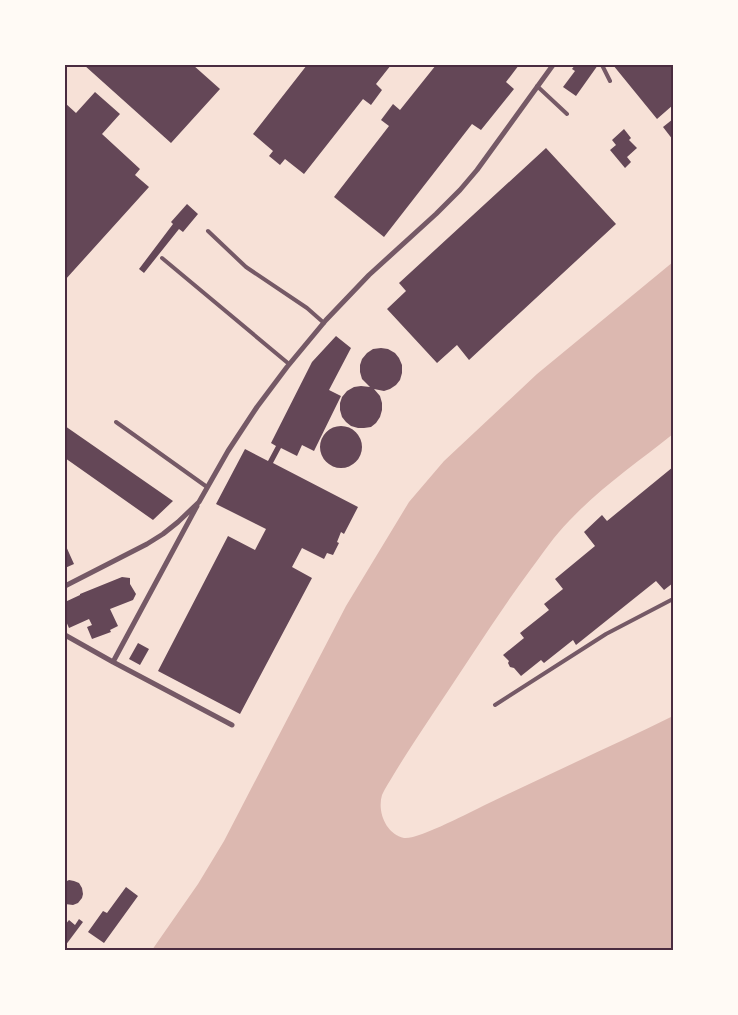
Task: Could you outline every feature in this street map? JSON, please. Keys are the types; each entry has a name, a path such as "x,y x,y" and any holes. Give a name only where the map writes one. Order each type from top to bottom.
{"street":[{"path":"113,662 207,487 256,407 324,323 369,276 460,190 477,170 553,65"},
{"path":"65,586 163,534 199,502"},
{"path":"65,635 232,725"}],"lane":[{"path":"602,65 610,81"},
{"path":"538,86 567,114"},
{"path":"208,231 246,267 307,308 324,323"},
{"path":"162,258 290,364"},
{"path":"116,422 207,487"},
{"path":"495,705 606,634 673,599"}],"shaded area":[{"path":"673,262 673,434 593,497 554,538 505,605 403,759 382,795 381,808 384,821 392,832 404,838 421,835 673,716 673,950 152,950 198,884 224,841 346,606 409,502 444,461 537,374"}],"building":[{"path":"84,65 193,65 220,89 171,143"},
{"path":"307,65 391,65 376,84 382,90 371,105 363,99 304,174 285,159 280,165 269,156 273,151 253,134"},
{"path":"436,65 519,65 506,82 514,89 481,130 472,124 384,237 334,197 389,126 381,120 393,104 400,110"},
{"path":"575,65 598,65 576,96 563,87 575,71 572,69"},
{"path":"613,65 673,65 673,105 657,119"},
{"path":"95,92 120,114 102,134 140,169 135,175 149,187 65,280 65,103 76,113"},
{"path":"673,119 673,140 663,127"},
{"path":"624,129 631,138 629,140 637,148 627,157 631,162 625,168 610,150 616,145 612,140"},
{"path":"546,148 616,224 469,360 457,345 437,363 387,309 406,291 399,283"},
{"path":"187,204 198,214 183,232 179,229 144,273 139,269 173,224 171,222"},
{"path":"336,336 351,348 329,390 341,396 314,451 302,445 297,456 281,448 273,463 358,507 344,534 341,532 337,542 339,543 333,555 327,553 324,559 302,548 292,567 312,578 240,714 158,671 228,536 255,550 266,529 216,504 245,449 268,461 276,446 271,443 312,362"},
{"path":"373,349 388,349 399,358 402,365 400,380 390,389 384,391 374,389 380,396 382,403 380,417 376,423 371,427 364,428 351,426 342,417 340,403 342,397 354,387 370,387 362,379 360,365 367,353"},
{"path":"65,426 173,501 153,520 65,458"},
{"path":"345,426 353,429 359,435 362,447 359,459 353,465 337,468 329,465 323,459 320,443 323,435 329,429"},
{"path":"673,467 673,583 664,590 656,581 576,645 573,640 544,663 541,660 521,676 514,668 510,667 509,661 503,655 524,638 520,633 549,610 544,604 563,589 555,579 595,546 584,532 602,515 607,521"},
{"path":"65,544 74,564 65,568"},
{"path":"122,577 130,578 130,584 136,594 133,600 110,609 118,626 110,630 111,632 92,639 87,627 92,625 89,619 69,628 65,619 65,602"},
{"path":"138,643 149,649 140,665 129,659"},
{"path":"69,880 79,883 83,894 78,903 73,905 65,904 65,882"},
{"path":"126,887 138,896 104,943 88,932 103,911 107,913"},
{"path":"79,919 83,922 65,946 65,925 69,920 75,925"}]}
